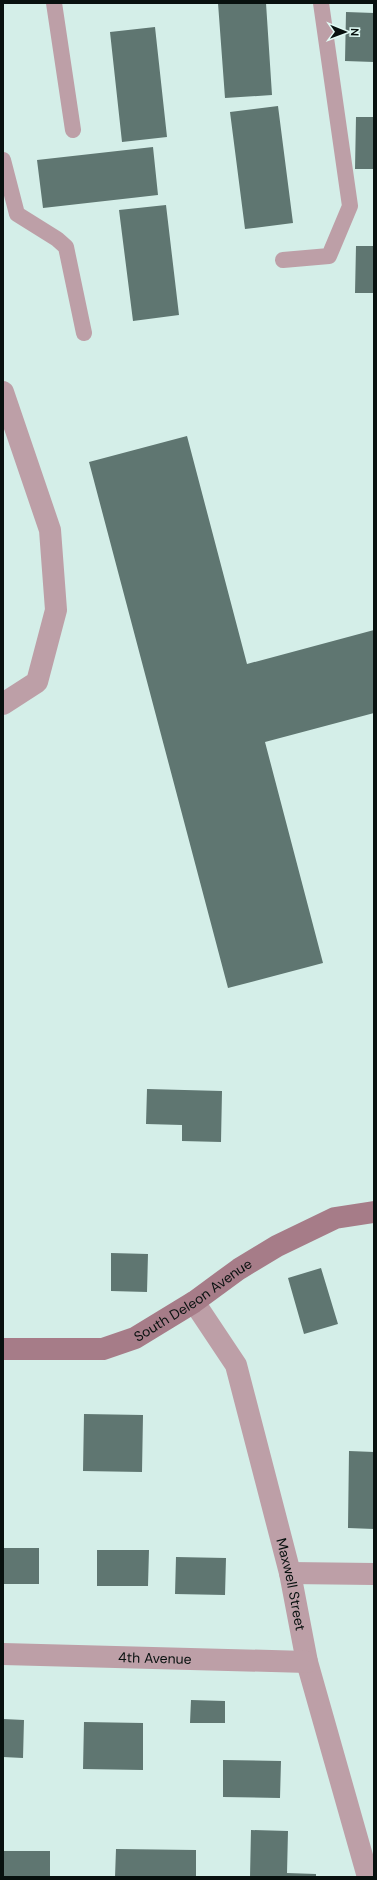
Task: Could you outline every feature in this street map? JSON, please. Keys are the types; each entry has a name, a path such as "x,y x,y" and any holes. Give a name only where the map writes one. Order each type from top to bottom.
{"street":[{"path":"3,392 50,530 56,610 37,682 3,704"},
{"name":"South Deleon Avenue","path":"3,1349 104,1349 135,1338 194,1302 239,1270 277,1246 335,1218 374,1212"},
{"name":"Maxwell Street","path":"194,1302 236,1365 290,1573 307,1662 368,1877"},
{"path":"290,1573 374,1574"},
{"name":"4th Avenue","path":"3,1654 307,1662"}],"lane":[{"path":"54,3 73,130"},
{"path":"282,260 329,256 350,206 321,3"},
{"path":"3,160 17,214 57,239 66,248 84,333"}],"building":[{"path":"218,3 266,3 272,95 225,98"},
{"path":"346,12 374,13 374,62 345,61"},
{"path":"155,27 167,137 122,142 110,32"},
{"path":"278,106 293,223 245,229 230,112"},
{"path":"356,117 374,117 374,169 355,169"},
{"path":"153,147 158,195 43,208 37,160"},
{"path":"166,205 179,315 133,321 119,210"},
{"path":"356,246 374,246 374,293 355,293"},
{"path":"187,436 247,664 374,630 374,713 265,742 323,963 228,988 89,462"},
{"path":"147,1089 222,1091 221,1142 182,1141 182,1125 146,1124"},
{"path":"111,1253 148,1254 147,1292 111,1291"},
{"path":"321,1268 338,1324 304,1334 288,1278"},
{"path":"84,1414 143,1415 142,1472 83,1471"},
{"path":"349,1451 374,1452 374,1529 348,1528"},
{"path":"3,1548 39,1548 39,1584 3,1584"},
{"path":"97,1550 149,1550 148,1586 97,1586"},
{"path":"176,1557 226,1558 225,1595 175,1594"},
{"path":"191,1700 225,1701 225,1723 190,1723"},
{"path":"3,1719 24,1720 23,1758 3,1757"},
{"path":"84,1722 143,1723 143,1770 83,1769"},
{"path":"223,1760 281,1761 280,1798 223,1797"},
{"path":"251,1830 288,1831 287,1873 316,1874 316,1877 250,1877"},
{"path":"116,1849 196,1850 196,1877 115,1877"},
{"path":"3,1851 50,1851 50,1877 3,1877"}]}
